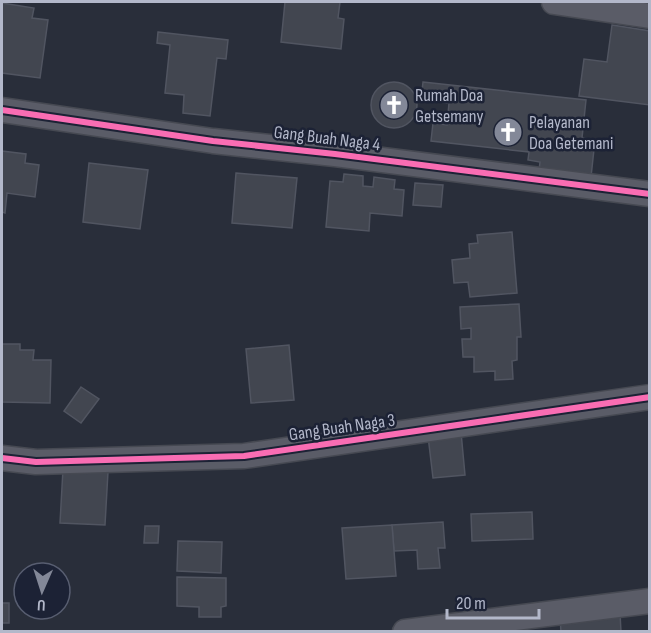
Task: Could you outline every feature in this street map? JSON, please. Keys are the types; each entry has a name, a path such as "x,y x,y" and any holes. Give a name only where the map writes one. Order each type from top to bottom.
{"street":[{"path":"554,2 650,16"},
{"name":"Gang Buah Naga 4","path":"2,110 213,141 650,194"},
{"name":"Gang Buah Naga 3","path":"2,458 36,462 243,456 650,397"},
{"path":"405,632 650,601"}],"building":[{"path":"285,2 340,2 338,18 344,19 341,49 281,42"},
{"path":"2,3 34,8 32,18 48,20 40,78 2,73"},
{"path":"612,25 650,31 650,105 579,96 584,59 607,62"},
{"path":"158,32 228,40 226,59 217,58 210,116 183,113 184,95 165,93 170,45 157,43"},
{"name":"Rumah Doa Getsemany","path":"394,82 403,83 410,89 416,96 416,114 410,121 403,127 394,128 385,127 378,121 372,114 371,105 372,96 378,89 385,83"},
{"name":"Pelayanan Doa Getemani","path":"423,82 586,100 582,138 595,140 591,177 539,171 540,162 528,160 529,152 431,141 433,123 447,125 449,103 421,100"},
{"path":"2,151 26,154 25,163 39,165 35,197 7,193 5,213 2,212"},
{"path":"89,163 148,170 140,229 83,222"},
{"path":"236,173 297,178 292,228 232,223"},
{"path":"344,174 363,176 363,186 373,187 374,177 395,180 394,189 404,190 402,216 370,213 369,231 326,227 330,181 343,182"},
{"path":"415,183 443,185 441,207 413,205"},
{"path":"512,232 517,293 470,297 468,282 454,283 452,260 470,258 469,244 478,243 477,235"},
{"path":"519,304 521,337 517,337 517,360 512,361 513,379 495,380 495,371 474,372 474,357 463,357 462,339 471,339 471,328 461,329 460,307"},
{"path":"2,344 20,344 20,350 34,350 33,360 51,360 50,403 2,402"},
{"path":"289,345 294,400 251,403 246,349"},
{"path":"81,387 99,399 81,423 64,411"},
{"path":"461,432 465,475 433,478 428,436"},
{"path":"63,469 108,472 105,525 60,523"},
{"path":"532,512 533,539 472,541 471,514"},
{"path":"443,522 445,548 438,548 440,568 418,569 417,550 394,551 392,525"},
{"path":"392,525 396,576 346,579 342,528"},
{"path":"145,526 159,526 158,543 144,543"},
{"path":"178,541 222,542 221,573 177,571"},
{"path":"177,577 226,578 226,606 221,607 221,617 199,617 199,607 177,606"},
{"path":"2,603 9,603 9,623 2,623"},
{"path":"620,613 621,632 561,632 560,618"}],"cycle path":[{"path":"2,110 213,141 650,194"},
{"path":"2,458 36,462 244,456 650,397"}],"place":[{"name":"Rumah Doa Getsemany","path":"394,105"},
{"name":"Pelayanan Doa Getemani","path":"508,132"}]}
